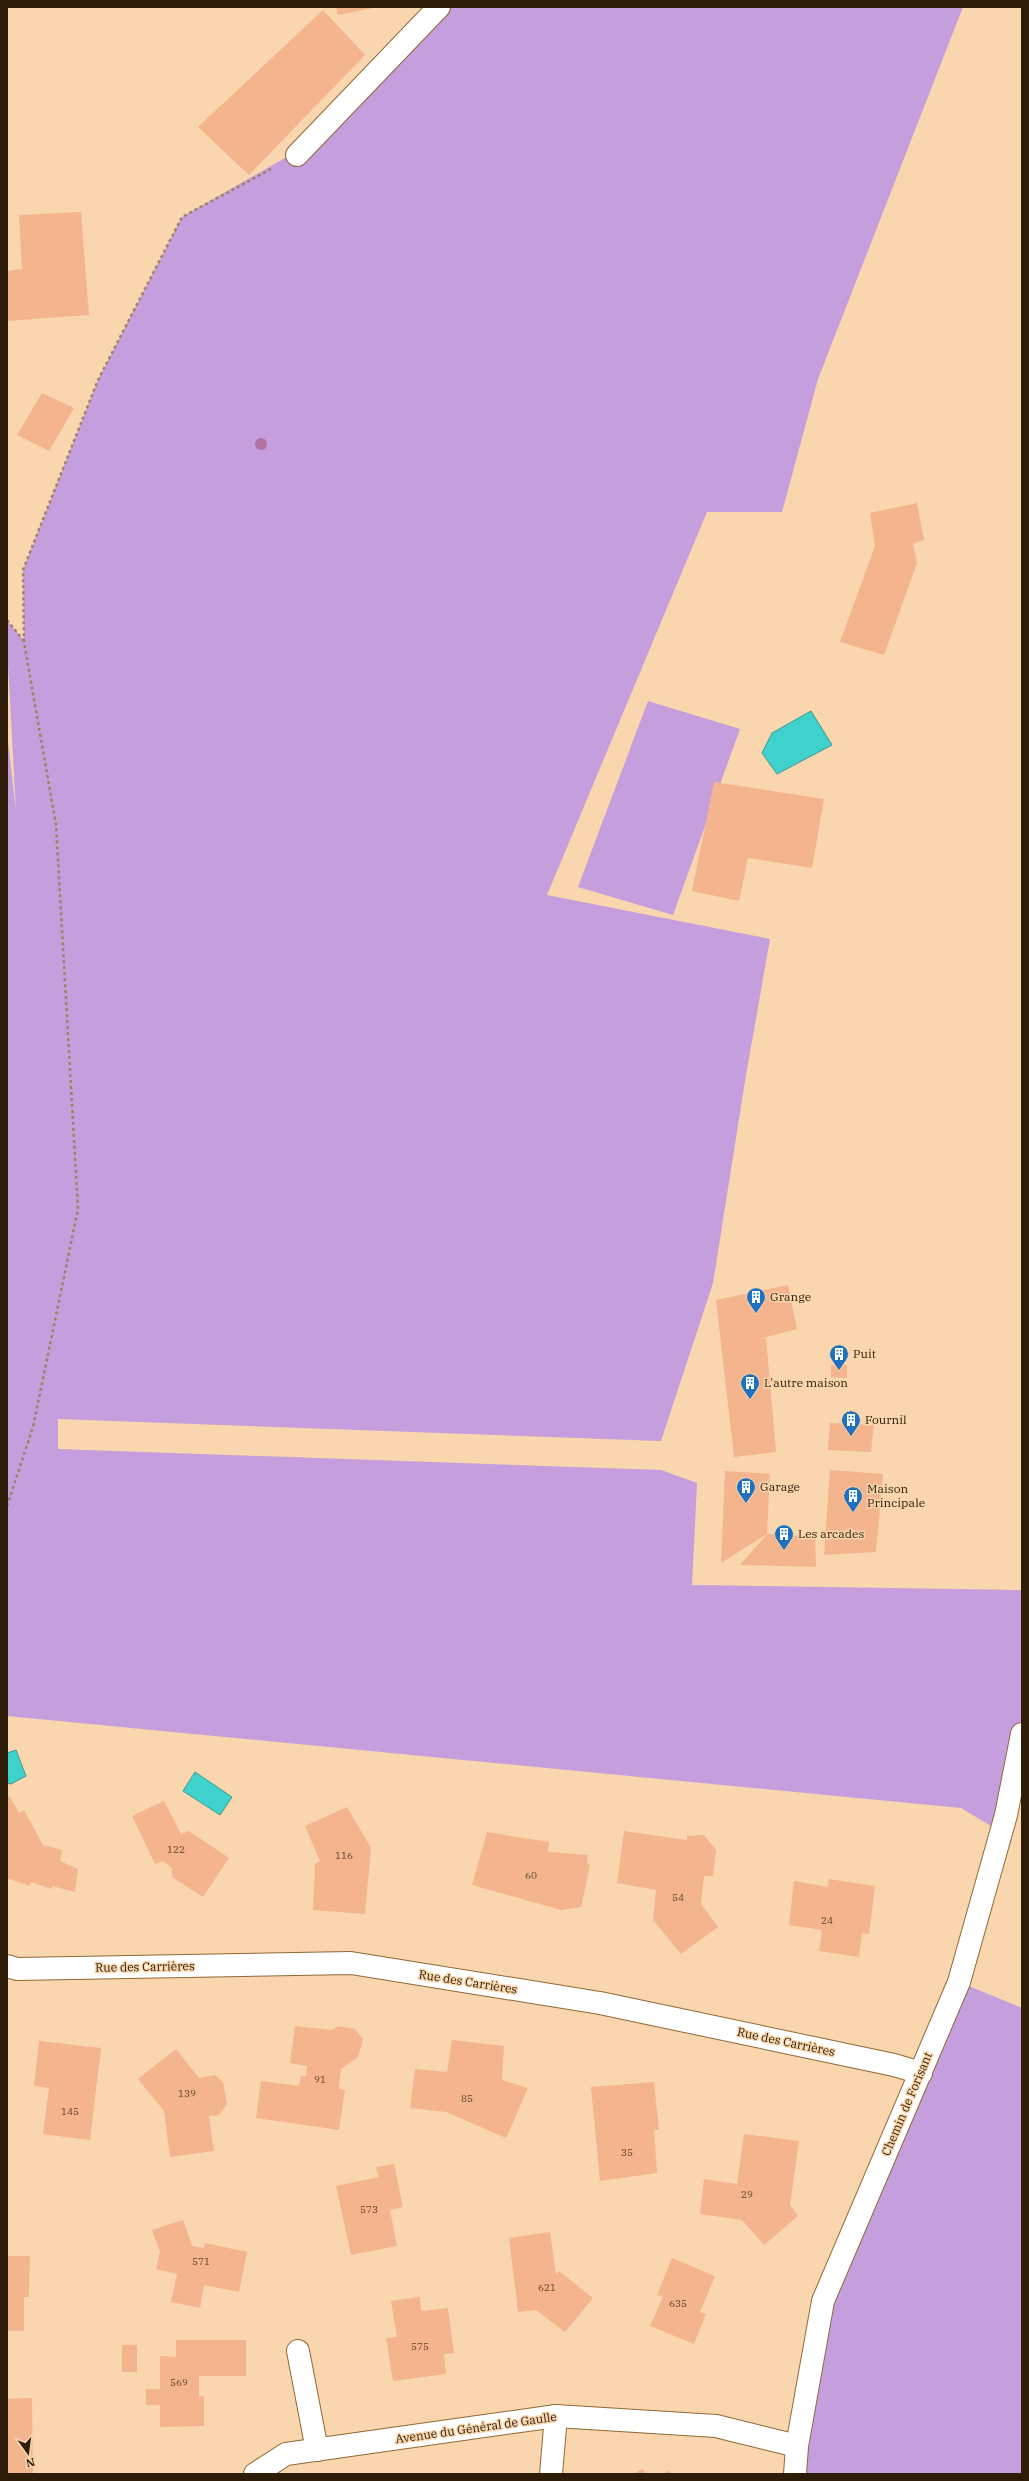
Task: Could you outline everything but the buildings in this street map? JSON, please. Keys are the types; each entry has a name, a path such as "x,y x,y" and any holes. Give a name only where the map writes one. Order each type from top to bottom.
{"street":[{"path":"297,155 439,7"},
{"name":"Chemin de Forisant","path":"795,2474 797,2446 823,2301 959,1982 1006,1815 1022,1734"},
{"name":"Rue des Carrières","path":"7,1966 17,1969 351,1963 600,2003 894,2065 921,2073"},
{"path":"298,2352 316,2450"},
{"path":"550,2474 556,2416"},
{"name":"Avenue du Général de Gaulle","path":"255,2474 286,2454 556,2416 716,2426 797,2446"}],"path":[{"path":"7,1506 33,1427 78,1209 56,825 24,642 23,570 98,380 182,217 297,155"},
{"path":"7,620 24,642"}],"shaded area":[{"path":"439,7 963,7 818,379 782,512 707,512 547,895 770,939 745,1081 713,1283 661,1441 58,1419 58,1449 661,1470 697,1483 692,1585 1022,1590 1022,1734 1001,1832 961,1808 7,1716 7,620 24,641 23,570 98,380 182,217 304,147","holes":["8,665 16,811 8,741"]},
{"path":"648,701 740,729 673,915 578,887"},
{"path":"959,1982 1022,2008 1022,2474 795,2474 823,2301"}],"water":[{"path":"811,711 832,745 777,774 762,753 772,733"},
{"path":"16,1750 26,1776 11,1784 7,1783 7,1753"},
{"path":"195,1772 232,1797 220,1815 183,1791"}],"place":[{"name":"Grange","path":"756,1314"},
{"name":"Puit","path":"839,1371"},
{"name":"L'autre maison","path":"750,1400"},
{"name":"Fournil","path":"851,1437"},
{"name":"Garage","path":"746,1504"},
{"name":"Maison Principale","path":"853,1513"},
{"name":"Les arcades","path":"784,1551"}]}
